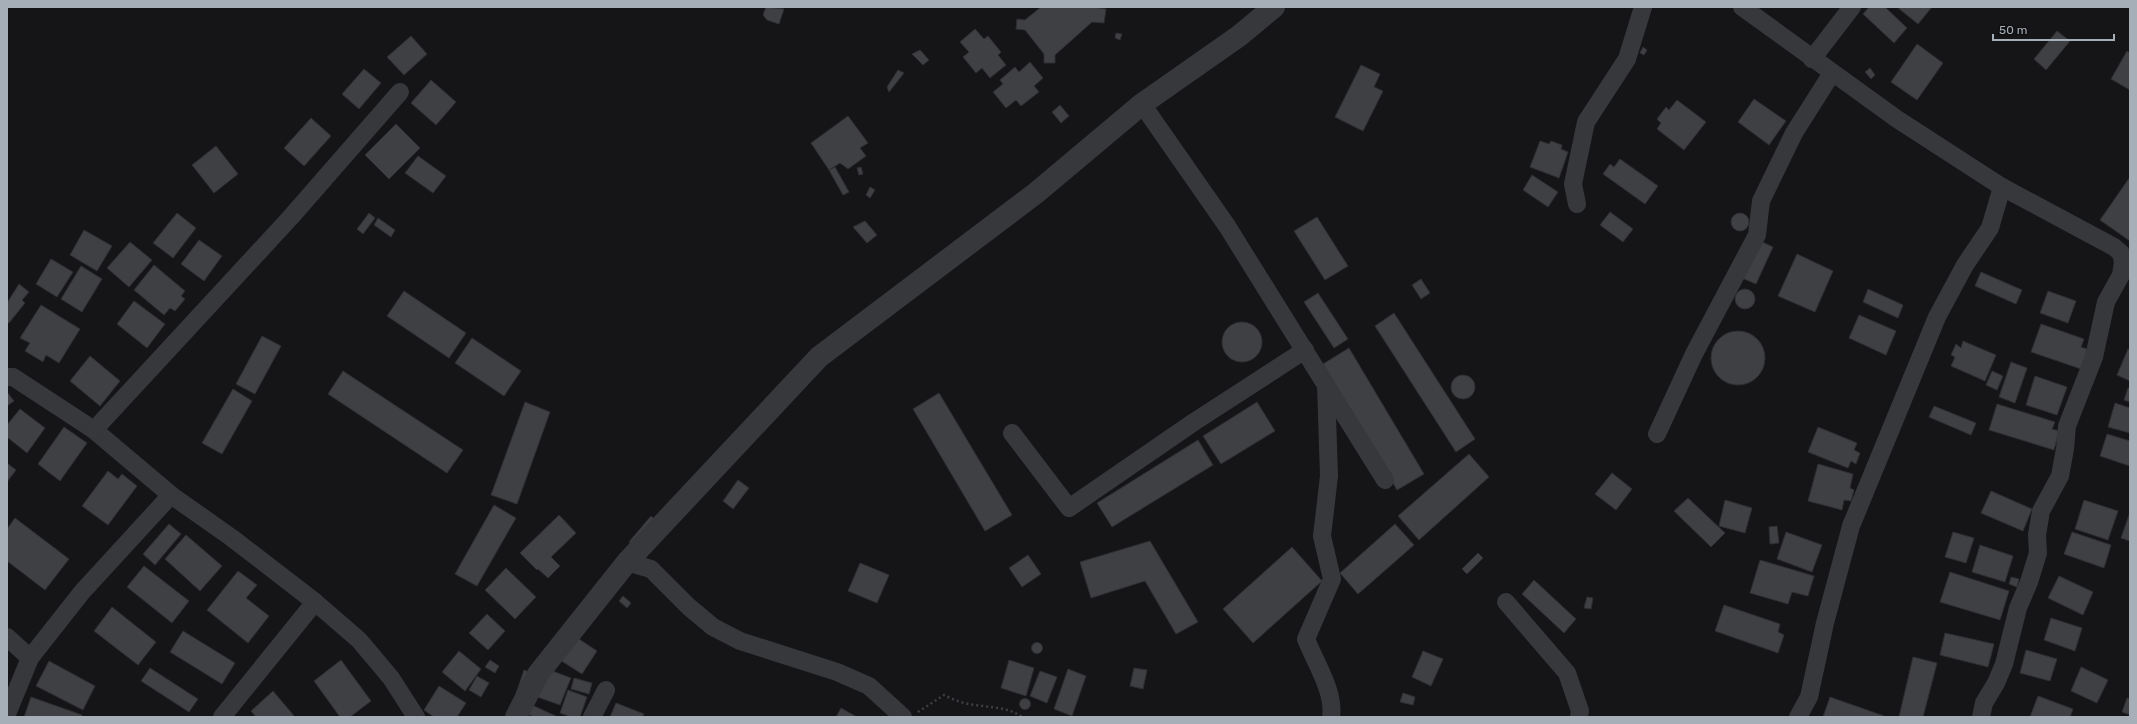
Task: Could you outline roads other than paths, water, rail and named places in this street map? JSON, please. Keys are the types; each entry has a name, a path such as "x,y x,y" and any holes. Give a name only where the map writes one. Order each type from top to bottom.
{"street":[{"path":"516,717 538,674 627,562 819,357 1036,193 1142,104 1238,36 1274,7"},
{"path":"1577,204 1573,184 1586,122 1627,59 1643,7"},
{"path":"1742,7 1897,119 2002,187 2114,247 2120,253 2126,277 2106,302 2094,357 2067,426 2065,449 2060,476 2041,511 2037,535 2038,553 2029,582 2018,608 2004,664 1996,683 1984,703 1981,717"},
{"path":"1812,59 1852,7"},
{"path":"1657,434 1694,354 1757,235 1761,201 1790,140 1832,73"},
{"path":"94,430 290,218 400,92"},
{"path":"1142,104 1227,226 1385,480"},
{"path":"1798,717 1809,697 1825,623 1851,526 1937,317 1965,266 1990,228 2002,187"},
{"path":"1012,433 1069,508 1194,422 1305,350"},
{"path":"7,377 13,377 94,430 171,495 232,538 315,602 359,640 391,678 416,717"},
{"path":"1326,384 1329,476 1322,536 1332,579 1306,639 1330,694 1332,706 1331,717"},
{"path":"7,714 30,658 82,592 171,495"},
{"path":"627,562 651,569 689,607 713,627 740,640 837,672 869,686 908,716"},
{"path":"222,717 315,602"},
{"path":"1506,602 1567,673 1580,711 1579,717"},
{"path":"7,637 30,658"},
{"path":"592,717 606,690"}]}
